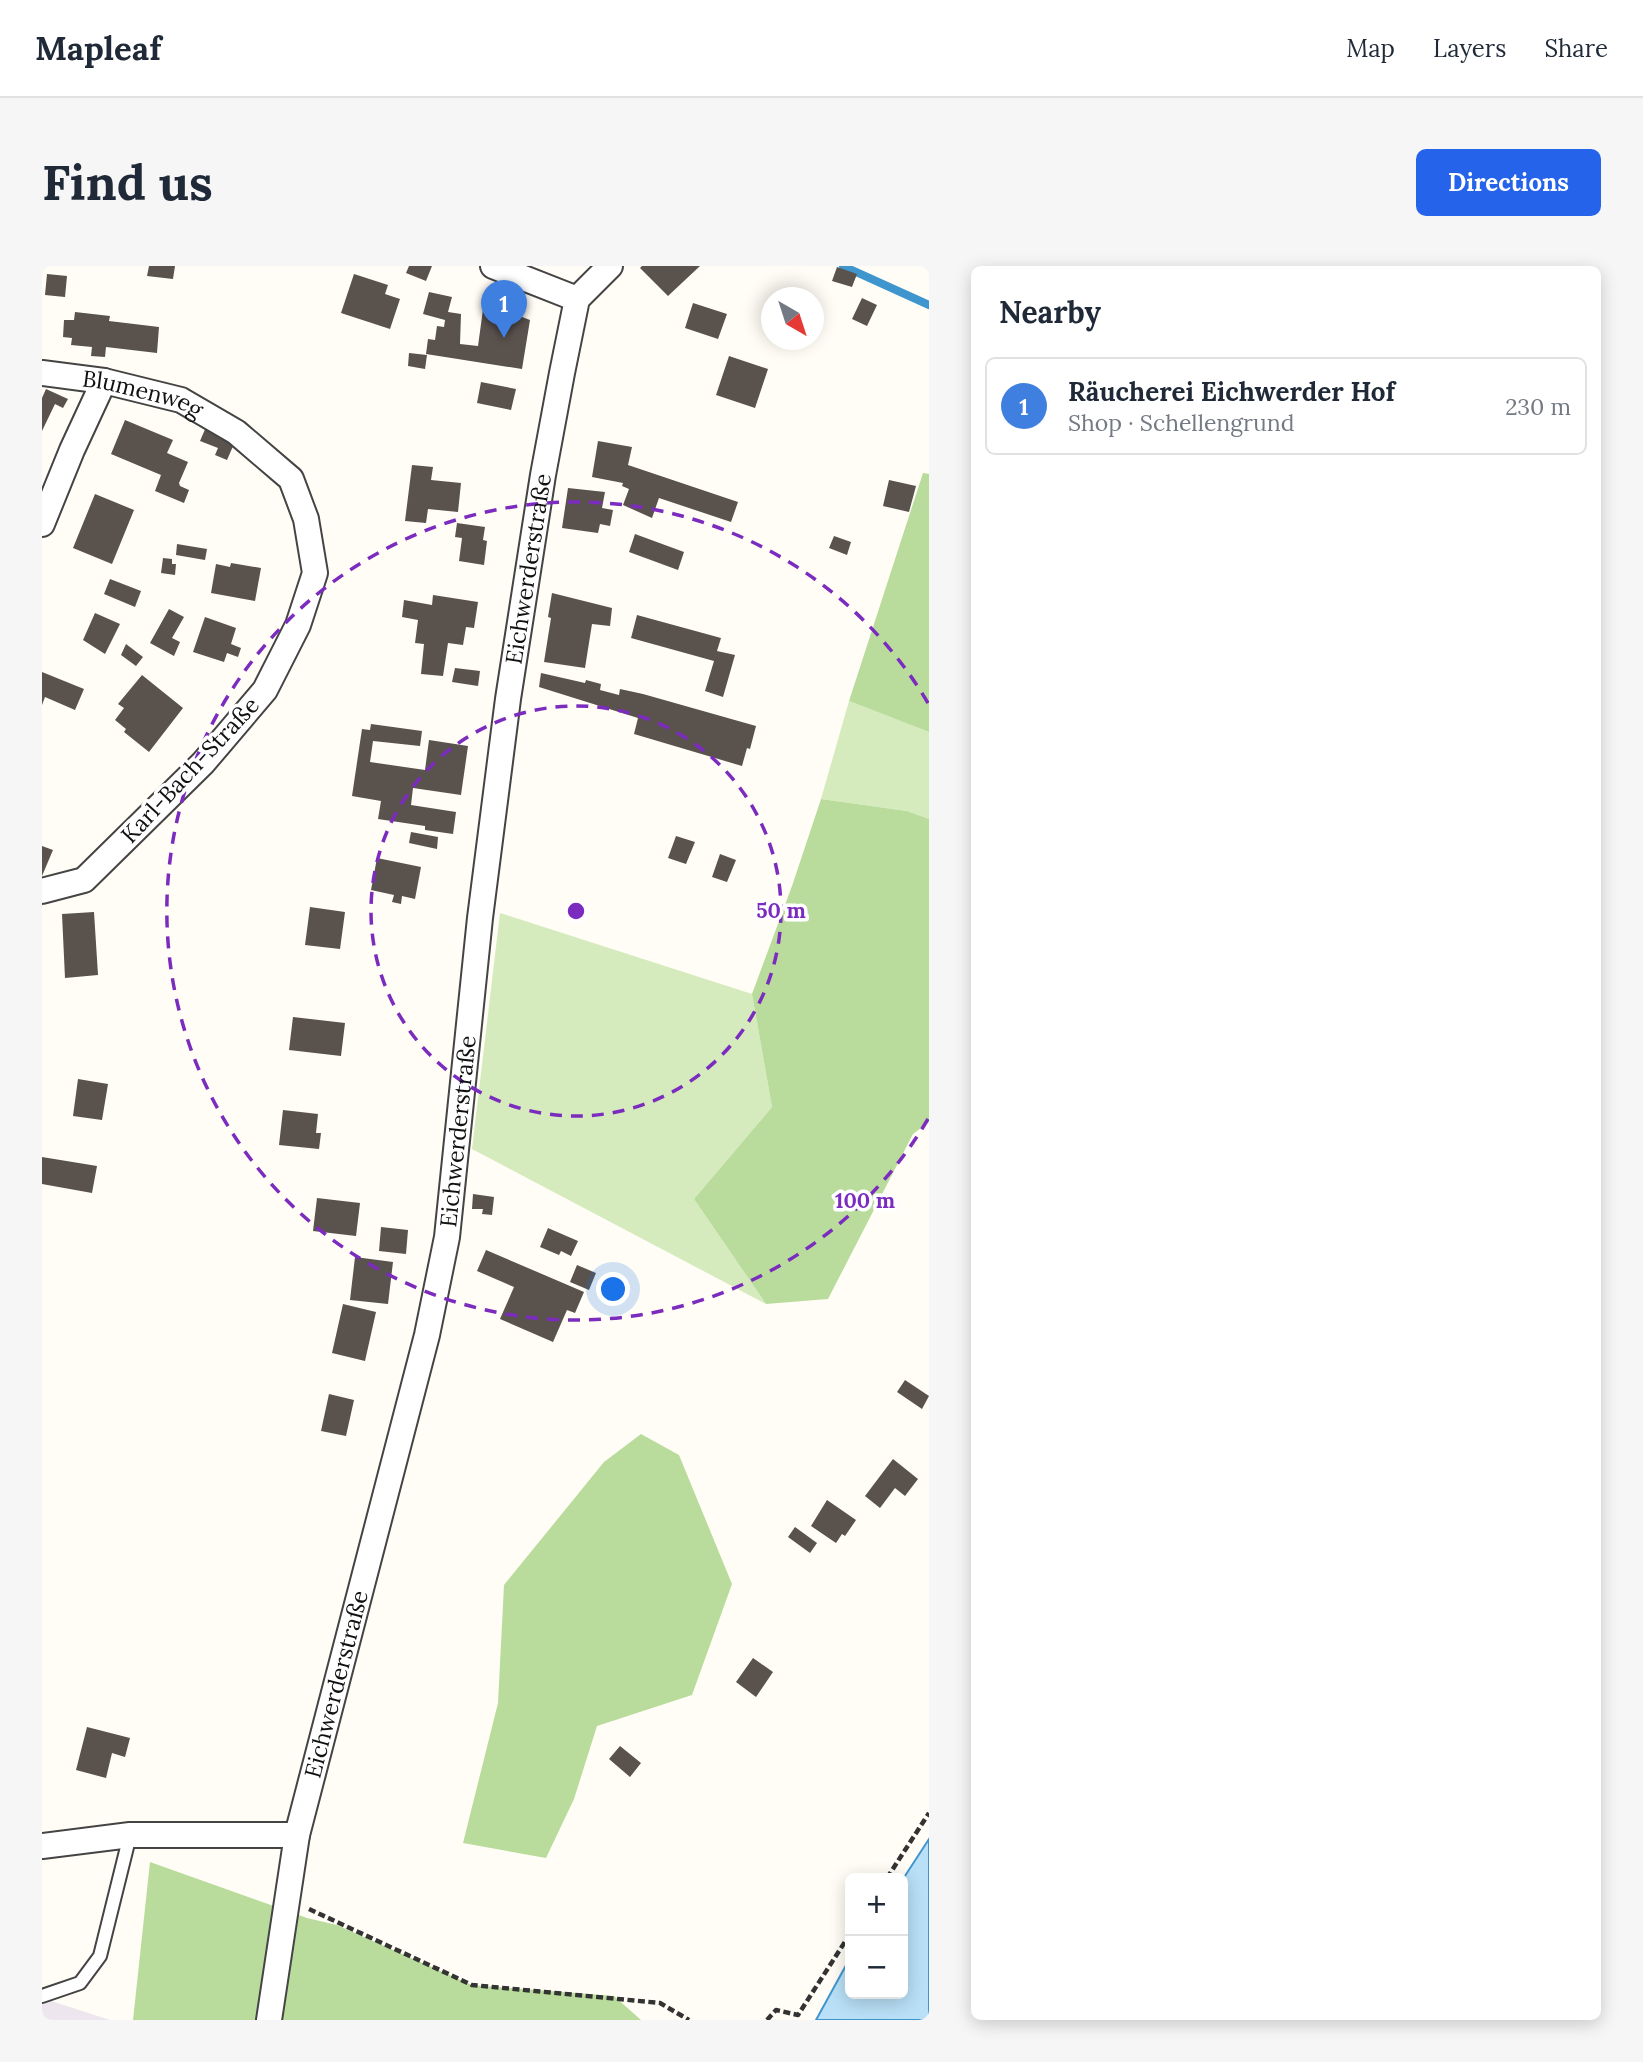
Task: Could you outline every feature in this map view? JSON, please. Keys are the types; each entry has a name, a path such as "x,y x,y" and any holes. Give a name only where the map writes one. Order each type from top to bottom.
{"street":[{"path":"493,266 577,299 610,266"},
{"name":"Eichwerderstraße","path":"270,2010 297,1835 427,1335 447,1237 480,918 508,699 543,475 577,299"},
{"name":"Blumenweg","path":"42,373 104,381 181,400 236,432"},
{"path":"42,524 104,381"},
{"name":"Karl-Bach-Straße","path":"42,891 83,880 203,763 265,690 298,625 315,573 306,519 290,479 236,432"},
{"path":"42,1846 130,1835 297,1835"}],"lane":[{"path":"42,1996 80,1983 100,1956 130,1835"}],"path":[{"path":"890,1873 929,1813"},
{"path":"286,1898 472,1985 660,2003 689,2020"},
{"path":"767,2020 776,2010 798,2015 849,1936"}],"shaded area":[{"path":"42,1998 110,2020 42,2020"}],"green space":[{"path":"923,473 929,474 929,732 849,701"},
{"path":"849,701 929,732 929,819 907,811 821,799"},
{"path":"821,799 907,811 929,819 929,1122 913,1134 828,1299 766,1304 694,1199 772,1107 752,994"},
{"path":"500,913 752,994 772,1107 694,1199 766,1304 472,1149"},
{"path":"641,1434 679,1455 732,1584 692,1695 597,1726 574,1799 546,1858 463,1843 498,1703 504,1585 604,1462"},
{"path":"150,1862 307,1918 337,1925 472,1985 614,1996 641,2020 133,2020"}],"water":[{"path":"929,1839 929,2020 816,2020 845,1967 845,1999 908,1999 907,1873"}],"building":[{"path":"149,266 175,266 173,279 147,276"},
{"path":"409,266 432,266 426,281 406,273"},
{"path":"700,266 668,296 640,268"},
{"path":"837,267 857,274 852,287 832,281"},
{"path":"47,274 67,276 65,297 45,295"},
{"path":"354,274 388,285 385,294 400,299 390,329 341,313"},
{"path":"429,292 452,297 448,312 461,314 460,344 478,346 484,302 530,320 522,369 426,354 428,339 435,340 437,326 444,327 445,320 423,314"},
{"path":"862,298 877,305 867,326 852,319"},
{"path":"693,303 727,314 718,339 685,328"},
{"path":"75,312 110,316 109,321 159,327 157,353 106,347 105,357 91,356 92,347 71,345 72,338 63,337 64,320 74,320"},
{"path":"409,353 427,355 425,369 408,366"},
{"path":"729,356 768,369 755,408 716,395"},
{"path":"481,382 516,389 511,410 477,403"},
{"path":"46,389 68,399 63,408 55,404 42,431 42,398"},
{"path":"125,420 173,440 167,453 188,462 179,483 189,490 184,503 155,491 161,475 111,454"},
{"path":"206,427 234,444 227,460 215,455 218,448 200,441"},
{"path":"598,441 632,447 628,465 738,502 731,522 659,498 652,518 623,505 629,489 622,486 623,483 592,477"},
{"path":"412,465 433,467 431,480 461,483 458,512 428,509 426,523 405,521"},
{"path":"889,480 916,486 909,512 883,506"},
{"path":"568,488 605,492 602,508 613,510 610,526 600,524 598,533 562,528"},
{"path":"95,494 134,510 112,564 73,548"},
{"path":"457,523 485,527 483,540 487,541 484,565 459,561 462,538 455,537"},
{"path":"635,534 684,552 678,570 629,552"},
{"path":"834,536 851,542 847,555 829,548"},
{"path":"177,544 207,549 205,560 176,555"},
{"path":"163,558 172,559 172,564 176,564 175,575 161,573"},
{"path":"231,563 261,568 255,601 211,593 216,564 230,567"},
{"path":"110,579 141,591 135,607 104,594"},
{"path":"552,593 612,608 610,626 592,624 585,668 544,662"},
{"path":"433,595 478,602 474,628 466,627 463,645 448,643 443,676 421,674 424,644 415,643 418,620 402,617 404,600 432,605"},
{"path":"169,609 184,617 172,638 180,642 174,656 150,643"},
{"path":"95,613 120,624 105,654 83,640"},
{"path":"637,615 721,638 717,651 735,655 723,697 705,691 714,661 631,638"},
{"path":"205,617 236,628 231,644 241,648 238,657 227,653 224,662 193,652"},
{"path":"126,644 143,657 136,666 121,655"},
{"path":"455,668 480,671 478,686 452,682"},
{"path":"42,672 84,689 75,710 45,697 42,705"},
{"path":"541,673 601,684 600,690 619,695 620,689 643,694 756,726 750,749 747,748 742,766 634,734 638,718 539,687"},
{"path":"142,675 183,708 149,752 124,732 126,729 115,720 124,708 118,704"},
{"path":"371,724 422,731 420,746 373,741 370,762 425,770 429,740 468,746 461,795 413,788 411,805 456,812 453,834 425,830 425,826 378,819 381,801 352,796 362,729 370,730"},
{"path":"411,832 438,837 437,849 409,843"},
{"path":"676,836 695,842 686,864 668,858"},
{"path":"42,846 53,850 42,876"},
{"path":"720,854 736,860 727,882 712,877"},
{"path":"377,858 421,867 415,899 402,896 401,904 392,902 394,895 371,890"},
{"path":"310,907 345,912 340,949 305,945"},
{"path":"94,912 98,975 65,978 62,914"},
{"path":"293,1017 345,1023 341,1056 289,1050"},
{"path":"78,1079 108,1084 102,1120 73,1116"},
{"path":"283,1110 318,1114 316,1133 321,1133 319,1149 279,1145"},
{"path":"42,1157 97,1166 92,1193 42,1184"},
{"path":"473,1194 494,1197 492,1215 482,1214 483,1209 472,1209"},
{"path":"317,1198 360,1203 356,1236 313,1231"},
{"path":"381,1227 408,1230 406,1254 379,1251"},
{"path":"548,1228 578,1241 571,1256 561,1251 559,1255 540,1247"},
{"path":"486,1250 584,1292 575,1313 567,1310 553,1342 500,1319 514,1287 477,1271"},
{"path":"355,1257 393,1262 388,1304 350,1300"},
{"path":"577,1265 596,1273 589,1290 570,1282"},
{"path":"343,1304 376,1312 365,1361 332,1353"},
{"path":"905,1380 929,1396 922,1409 897,1392"},
{"path":"329,1394 354,1400 346,1436 321,1431"},
{"path":"893,1459 918,1479 905,1496 895,1488 880,1508 865,1496"},
{"path":"827,1500 856,1520 845,1536 842,1534 836,1543 811,1526"},
{"path":"795,1527 817,1543 810,1553 788,1537"},
{"path":"753,1658 773,1672 756,1697 736,1682"},
{"path":"87,1727 130,1738 125,1757 112,1753 106,1778 76,1770"},
{"path":"620,1746 641,1763 630,1777 609,1759"}],"waterway":[{"path":"843,266 929,305"}],"place":[{"name":"Räucherei Eichwerder Hof","path":"504,338"}]}
